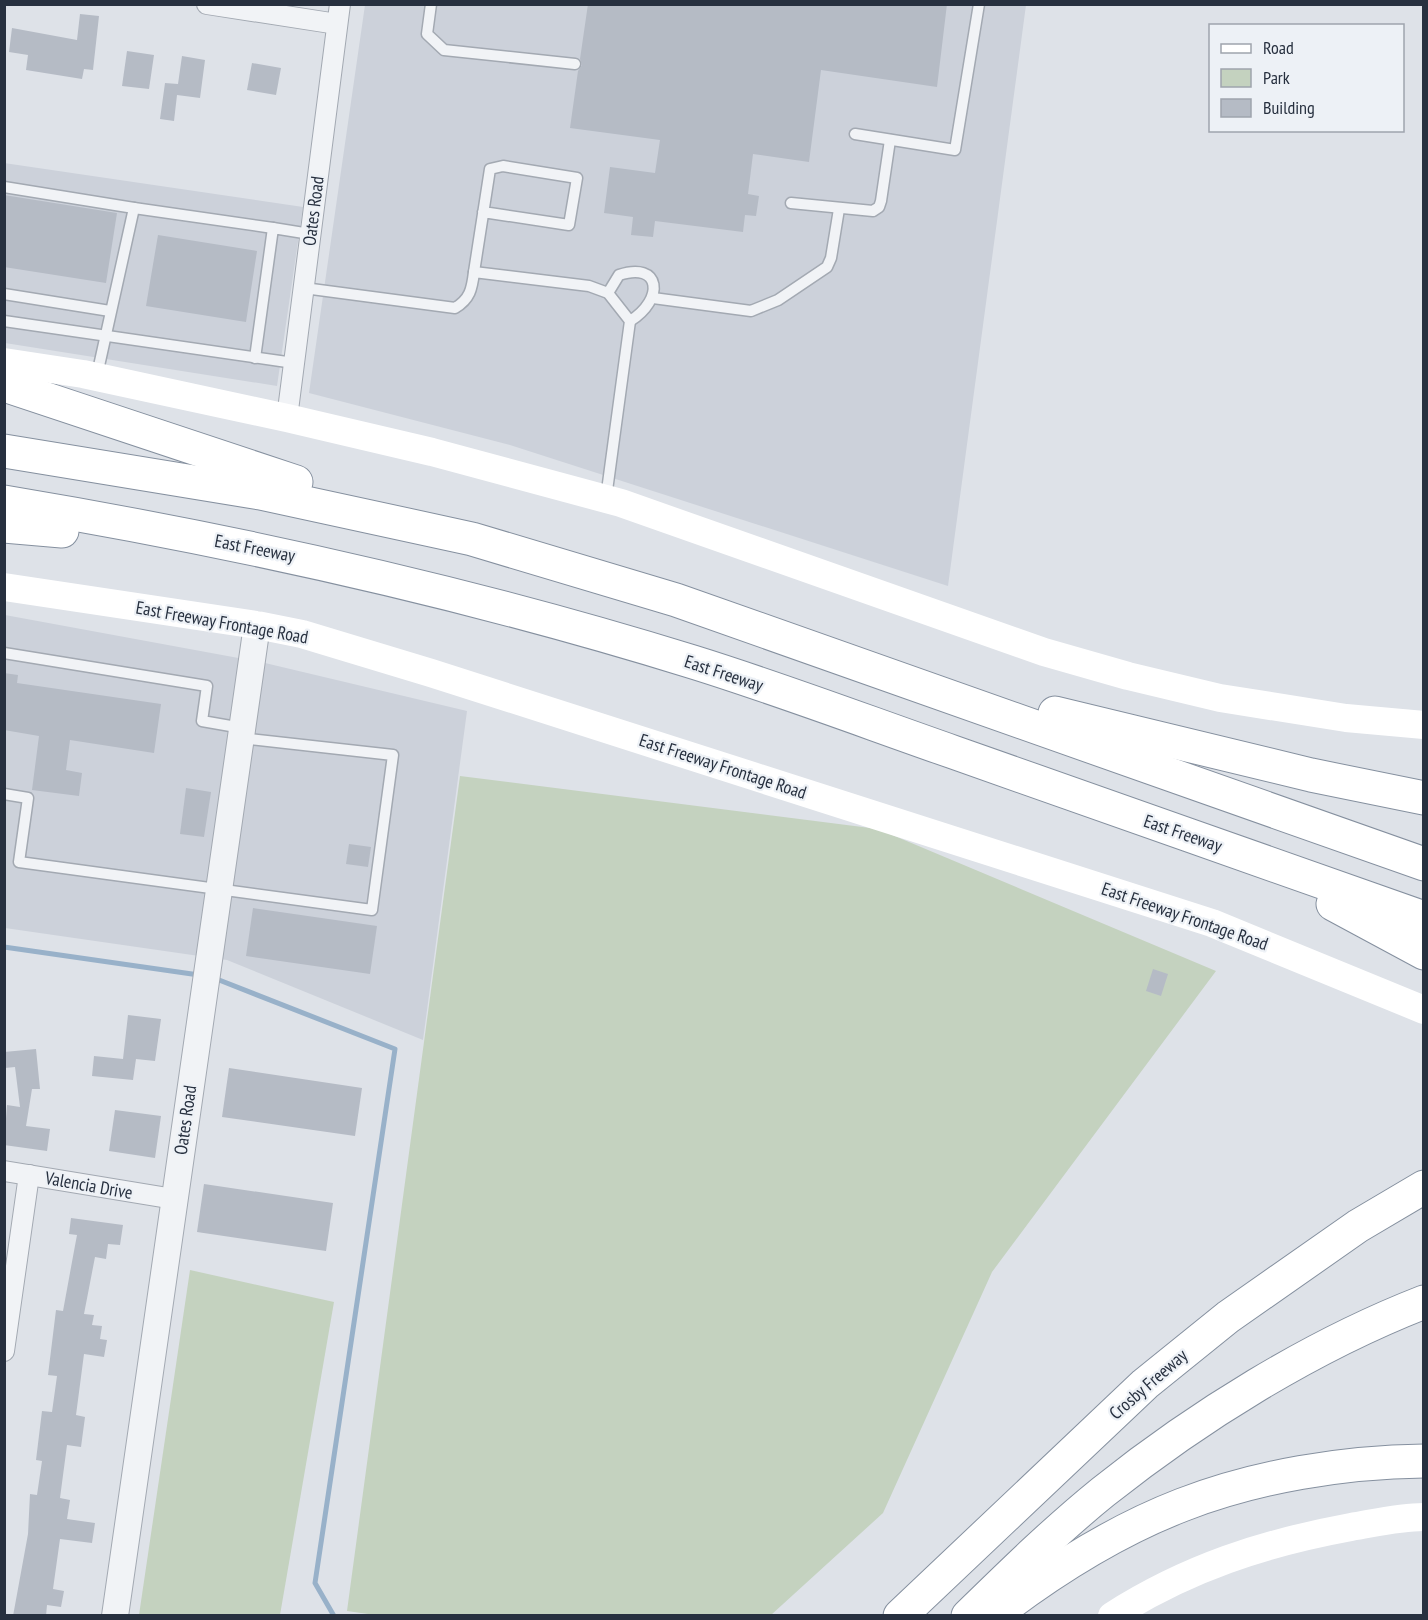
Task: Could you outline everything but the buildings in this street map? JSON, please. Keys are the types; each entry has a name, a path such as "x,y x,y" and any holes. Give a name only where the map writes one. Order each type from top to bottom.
{"highway":[{"path":"4,386 472,539 676,600 1424,864"},
{"path":"4,451 260,493 472,539"},
{"name":"East Freeway","path":"4,502 252,547 462,596 667,654 1424,918"},
{"path":"4,526 252,547"},
{"path":"890,674 1311,775 1424,798"},
{"path":"1109,807 1241,861 1353,914 1424,953"},
{"name":"Crosby Freeway","path":"900,1616 1154,1377 1228,1317 1358,1226 1424,1187"},
{"path":"968,1616 1101,1493 1175,1439 1303,1360 1384,1318 1424,1302"},
{"path":"993,1616 1093,1549 1182,1504 1320,1469 1424,1461"}],"main road":[{"path":"4,362 96,377 287,418 432,452 606,498 1044,652 1128,676 1220,698 1346,718 1424,725"},
{"name":"East Freeway Frontage Road","path":"4,587 257,625 302,634 431,673 1212,923 1424,1010"},
{"path":"1112,1616 1143,1596 1221,1560 1304,1536 1424,1517"}],"street":[{"path":"207,4 338,14"},
{"name":"Oates Road","path":"287,418 338,14"},
{"name":"Oates Road","path":"115,1616 257,625"},
{"name":"Valencia Drive","path":"4,1172 174,1199"},
{"path":"4,1351 29,1175"}],"lane":[{"path":"431,4 427,34 444,50 575,64"},
{"path":"855,134 955,150 979,4"},
{"path":"791,203 863,212 879,207 890,140"},
{"path":"304,288 455,308 466,301 471,291 483,212 490,169 494,166 577,177 569,225 483,212"},
{"path":"4,188 310,234"},
{"path":"96,377 134,208"},
{"path":"654,298 736,310 751,311 764,307 827,267 831,258 839,209"},
{"path":"255,358 273,228"},
{"path":"606,498 630,321 647,308 654,298 651,281 644,273 633,270 619,275 608,293"},
{"path":"474,272 590,286 608,293 630,321"},
{"path":"4,294 110,311"},
{"path":"4,321 294,363"},
{"path":"4,653 207,686 202,721 242,733 393,755 372,910 218,891 19,862 28,798 4,794"}],"shaded area":[{"path":"365,5 1026,5 948,586 510,445 309,393"},
{"path":"4,163 303,207 277,386 5,343"},
{"path":"5,615 265,663 467,711 423,1040 227,960 5,928"}],"green space":[{"path":"460,776 878,829 1216,971 992,1272 883,1513 771,1615 382,1616 347,1611"},
{"path":"190,1270 334,1302 280,1615 139,1615"}],"waterway":[{"path":"4,947 199,975"},
{"path":"214,978 395,1049 315,1583 334,1616"}]}
